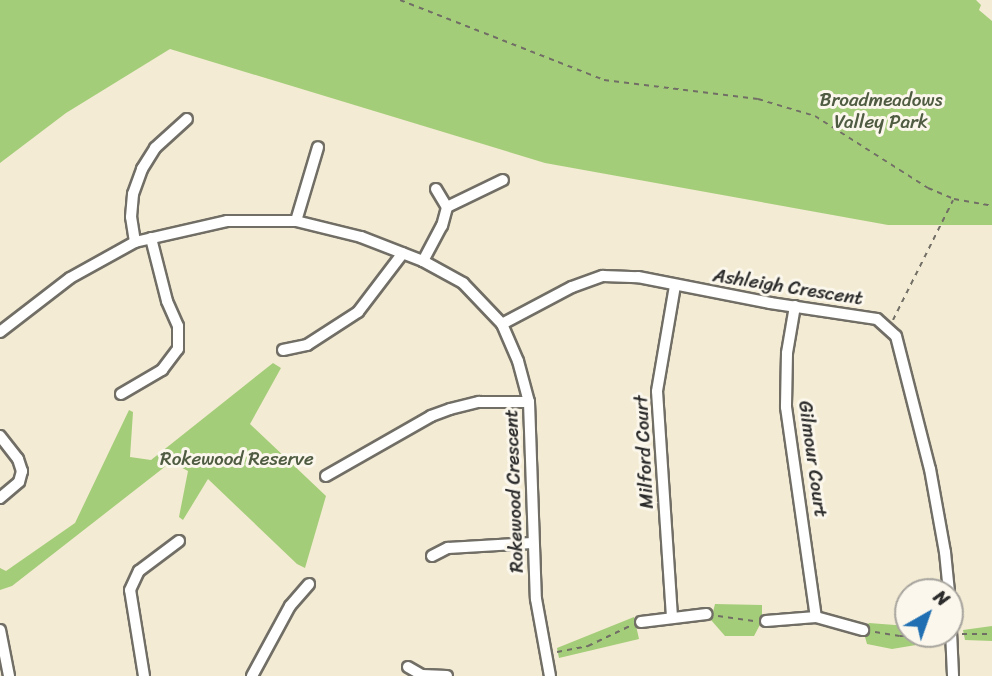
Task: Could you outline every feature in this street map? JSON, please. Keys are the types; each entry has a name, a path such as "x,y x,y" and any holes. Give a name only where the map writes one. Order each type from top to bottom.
{"street":[{"path":"135,242 131,217 133,194 142,169 155,148 187,119"},
{"path":"296,221 305,183 318,148"},
{"path":"447,207 503,180"},
{"path":"423,261 442,226 447,207 436,189"},
{"name":"Rokewood Crescent","path":"0,332 70,278 135,242 227,222 296,221 361,237 423,261 463,284 502,324 518,361 528,402 536,599 550,676"},
{"path":"121,394 162,370 178,349 178,326 167,301 152,238"},
{"path":"283,350 307,345 358,312 403,253"},
{"name":"Ashleigh Crescent","path":"502,324 572,287 603,276 638,276 675,286 877,319 890,327"},
{"name":"Milford Court","path":"672,617 657,391 675,286"},
{"name":"Gilmour Court","path":"795,306 786,362 786,407 817,617"},
{"path":"890,327 897,336 930,469 947,578"},
{"path":"326,476 431,416 450,409 479,402 528,402"},
{"path":"0,436 18,459 22,471 19,482 0,498"},
{"path":"144,676 130,590 139,571 179,541"},
{"path":"432,556 448,548 532,543"},
{"path":"252,676 290,607 309,584"},
{"path":"640,622 707,614"},
{"path":"766,621 817,617 863,630"},
{"path":"0,630 9,676"},
{"path":"952,648 953,676"},
{"path":"408,667 422,675 447,676"}],"path":[{"path":"400,0 604,80 758,99 815,117 928,188 954,199 992,206"},
{"path":"890,327 954,199"},
{"path":"707,614 748,622 766,621"},
{"path":"545,655 588,646 640,622"},
{"path":"863,630 894,634"},
{"path":"964,635 992,634"}],"green space":[{"name":"Broadmeadows Valley Park","path":"0,0 976,0 981,5 979,10 992,21 992,225 888,225 545,163 170,49 66,113 0,163"},
{"name":"Rokewood Reserve","path":"273,363 281,368 250,424 326,496 305,568 297,564 208,479 183,520 179,517 188,471 171,462 12,586 0,590 0,568 6,571 75,523 129,410 133,412 130,457 151,460"},
{"path":"715,604 762,605 762,621 754,636 725,636 711,620"},
{"path":"634,617 639,639 559,658 557,648"},
{"path":"869,623 894,625 894,648 898,648 892,649 867,644 863,630"},
{"path":"992,626 992,641 965,640 964,630"}]}
